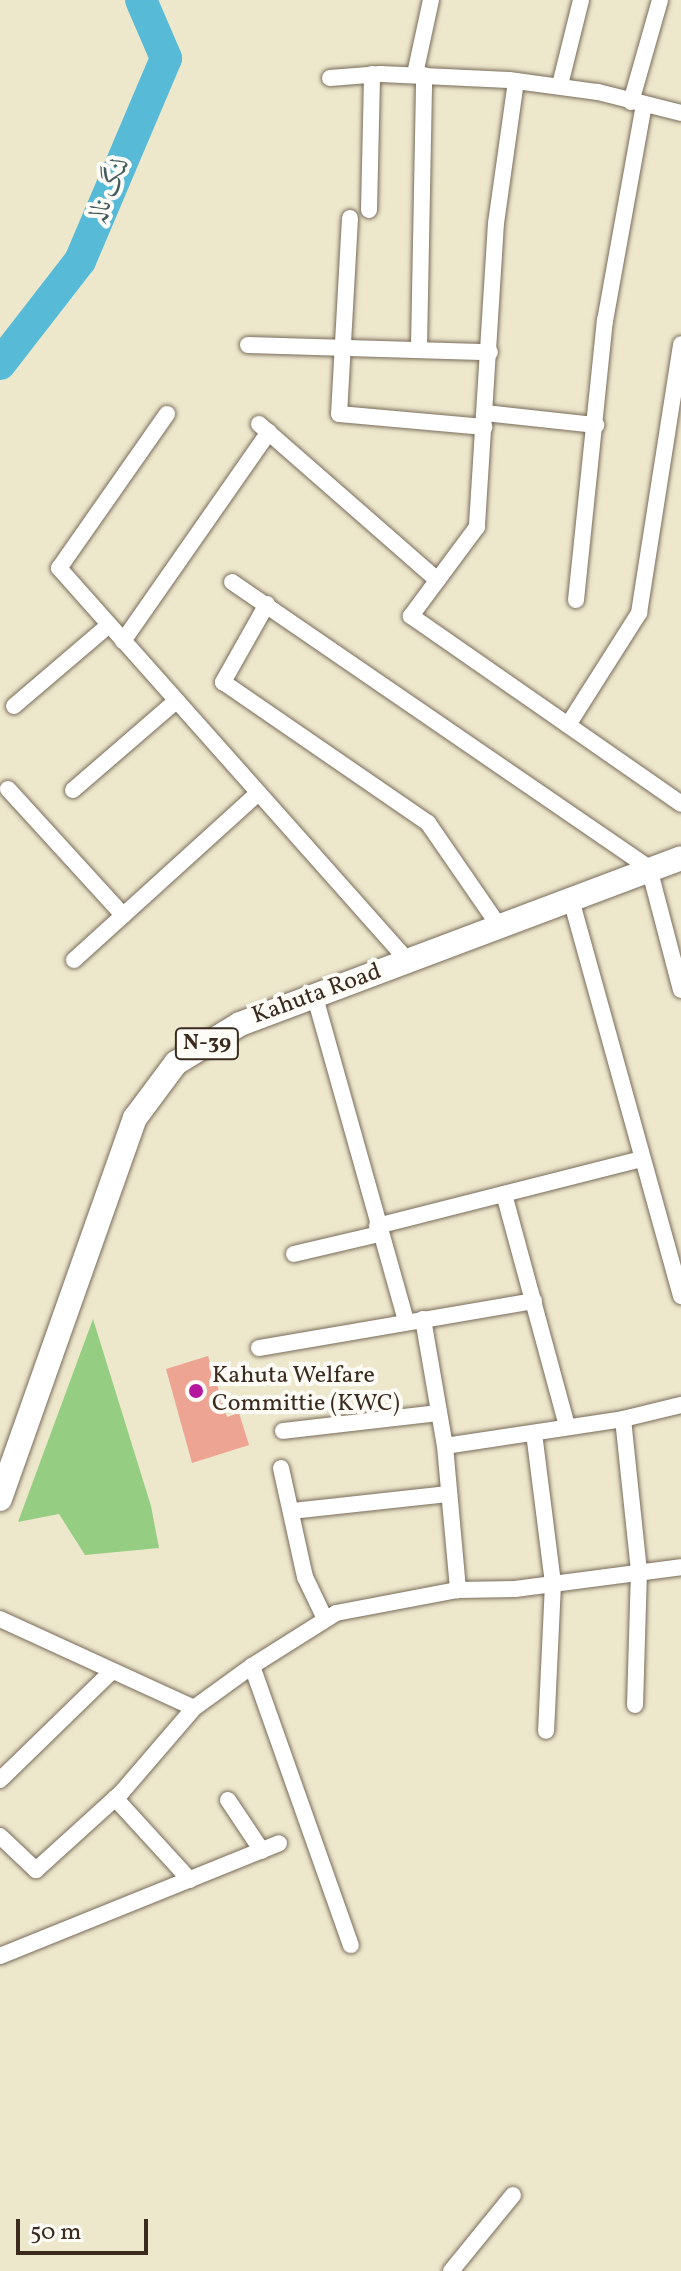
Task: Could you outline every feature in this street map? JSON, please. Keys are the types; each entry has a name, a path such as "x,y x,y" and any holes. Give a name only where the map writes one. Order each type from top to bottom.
{"highway":[{"name":"Kahuta Road","path":"0,1499 135,1118 176,1063 240,1024 499,926 572,903 649,868 681,858"}],"street":[{"path":"419,347 420,74 431,0"},
{"path":"560,85 581,0"},
{"path":"576,600 605,321 638,103 660,0"},
{"path":"369,210 372,74"},
{"path":"330,78 420,74 560,85 681,113"},
{"path":"516,81 496,223 477,527 411,616 681,804"},
{"path":"350,218 339,414 345,418 596,425"},
{"path":"568,725 639,613 681,344"},
{"path":"248,345 419,347 490,352"},
{"path":"167,414 59,568 408,961"},
{"path":"123,641 264,428 437,580"},
{"path":"232,582 649,868 681,990"},
{"path":"267,604 223,682 428,823 499,926"},
{"path":"14,706 109,625"},
{"path":"73,790 176,701"},
{"path":"8,789 123,915"},
{"path":"74,960 258,793"},
{"path":"572,903 681,1296"},
{"path":"315,997 378,1230 415,1320 439,1413 445,1446 458,1590"},
{"path":"294,1254 504,1194 641,1159"},
{"path":"504,1194 567,1426"},
{"path":"259,1348 534,1301"},
{"path":"445,1446 623,1419 681,1405"},
{"path":"283,1431 439,1413"},
{"path":"623,1419 639,1571 635,1705"},
{"path":"534,1433 553,1584 546,1731"},
{"path":"281,1468 305,1577 325,1619"},
{"path":"292,1511 449,1494"},
{"path":"0,1836 36,1870 115,1798 194,1708 325,1619 367,1604 458,1590 553,1584 681,1567"},
{"path":"0,1619 194,1708"},
{"path":"252,1666 351,1945"},
{"path":"0,1780 112,1671"},
{"path":"115,1798 190,1880"},
{"path":"228,1800 262,1851"},
{"path":"0,1956 279,1843"},
{"path":"451,2271 513,2195"}],"green space":[{"path":"93,1319 151,1506 159,1548 85,1555 59,1514 18,1522"}],"building":[{"name":"Kahuta Welfare Committie (KWC)","path":"208,1356 227,1417 239,1413 249,1445 192,1463 166,1369"}],"waterway":[{"name":"لنگ نالہ","path":"0,364 80,261 166,58 141,0"}],"place":[{"name":"Kahuta Welfare Committie (KWC)","path":"196,1391"}]}
